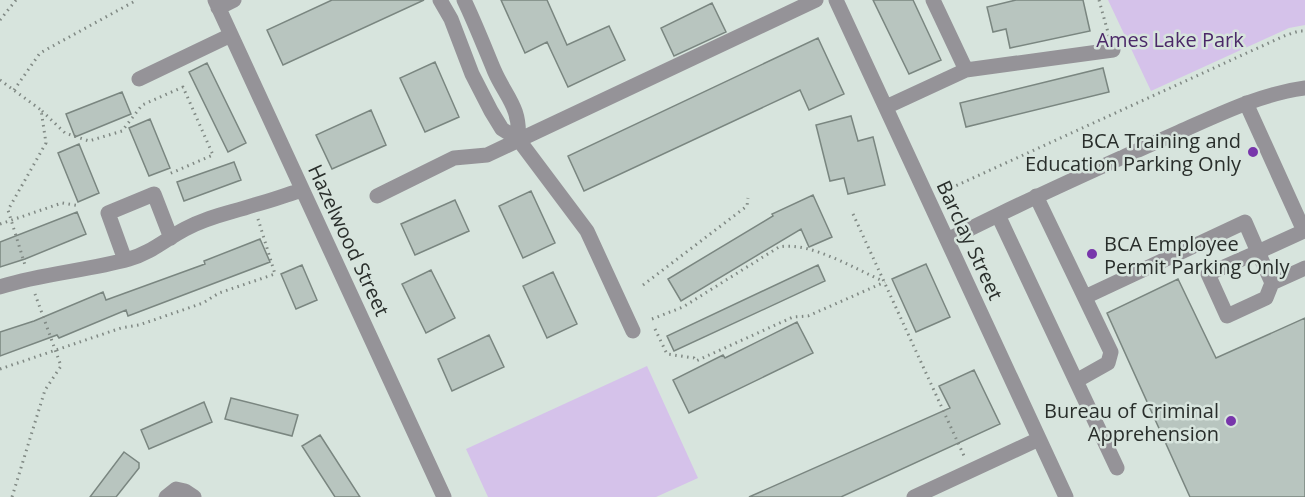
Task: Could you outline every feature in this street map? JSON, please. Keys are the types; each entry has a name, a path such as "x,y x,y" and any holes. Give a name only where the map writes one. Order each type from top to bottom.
{"street":[{"path":"216,4 234,0"},
{"path":"440,0 451,19 472,74 491,111 502,129 518,139 587,231 633,332"},
{"path":"464,0 480,33 494,72 515,107 519,124 518,139"},
{"path":"377,196 454,158 487,155 816,0"},
{"name":"Barclay Street","path":"836,0 1066,497"},
{"path":"933,0 966,70"},
{"name":"Hazelwood Street","path":"216,4 444,497"},
{"path":"139,79 231,35"},
{"path":"886,107 966,70 1113,50"},
{"path":"947,240 1036,196 1246,103 1277,92 1305,88"},
{"path":"1246,103 1304,231 1208,274 1227,316 1266,298 1272,283 1305,268"},
{"path":"0,287 39,276 93,268 125,260 154,249 185,229 219,214 254,206 302,190"},
{"path":"125,260 108,213 153,194 171,238"},
{"path":"1036,196 1111,352 1108,363 1076,381"},
{"path":"998,215 1117,468"},
{"path":"1086,297 1245,222 1272,283"},
{"path":"914,497 1039,439"},
{"path":"166,497 176,489 185,491 194,497"}],"path":[{"path":"0,20 16,0"},
{"path":"14,90 40,53 137,0"},
{"path":"1099,0 1113,50"},
{"path":"928,199 1284,36 1305,31"},
{"path":"40,110 65,133 89,141 122,131 142,105 183,87 213,155 169,174"},
{"path":"643,285 747,206 748,198"},
{"path":"0,224 62,203 80,206"},
{"path":"0,369 203,303 219,293 275,274 254,206"},
{"path":"853,214 971,471"},
{"path":"652,319 683,307 779,247 813,250 885,282"},
{"path":"655,329 667,354 694,358 696,361 794,317 808,316 885,282"}],"green space":[{"name":"Ames Lake Park","path":"1108,0 1305,0 1305,25 1289,28 1151,91"},
{"path":"647,366 698,478 656,497 488,497 466,449"}],"building":[{"path":"332,0 424,0 283,65 267,30"},
{"path":"501,0 547,0 567,45 609,26 625,60 568,87 547,42 525,53"},
{"path":"873,0 913,0 941,60 909,74"},
{"path":"1016,0 1083,0 1090,31 1010,48 1006,29 993,32 987,7"},
{"path":"712,3 726,32 674,56 661,28"},
{"path":"818,38 844,94 809,110 800,90 584,191 568,156"},
{"path":"435,62 459,117 425,132 400,78"},
{"path":"207,63 246,143 228,152 189,72"},
{"path":"1103,68 1109,92 966,127 960,103"},
{"path":"122,92 131,114 75,137 66,114"},
{"path":"371,110 386,145 332,169 316,135"},
{"path":"851,116 858,141 873,137 885,185 848,194 844,178 830,181 816,125"},
{"path":"150,119 170,168 149,176 129,128"},
{"path":"79,144 99,193 78,202 58,153"},
{"path":"234,162 241,180 184,201 177,182"},
{"path":"531,191 555,243 523,258 499,206"},
{"path":"813,195 832,237 809,247 801,229 681,301 668,279 773,216 772,214"},
{"path":"455,200 469,231 415,255 401,224"},
{"path":"77,212 86,234 0,267 0,242"},
{"path":"260,239 270,262 128,316 126,310 59,338 57,335 0,356 0,332 34,321 103,292 106,300 205,264 204,261"},
{"path":"926,264 950,317 916,332 892,279"},
{"path":"302,265 317,300 296,309 281,274"},
{"path":"818,265 825,281 674,351 667,336"},
{"path":"431,270 455,318 426,333 402,284"},
{"path":"553,272 577,324 547,338 523,286"},
{"name":"Bureau of Criminal Apprehension","path":"1178,279 1216,358 1305,318 1305,497 1190,497 1107,313"},
{"path":"797,322 813,353 689,413 673,380 723,355 725,358"},
{"path":"489,335 504,367 452,391 438,359"},
{"path":"974,370 1000,424 841,497 749,497 950,408 939,386"},
{"path":"231,398 298,415 292,436 225,419"},
{"path":"204,402 212,422 149,449 141,430"},
{"path":"320,435 360,497 335,497 302,446"},
{"path":"124,452 139,463 139,468 116,497 90,497"}],"place":[{"name":"BCA Training and Education Parking Only","path":"1253,152"},
{"name":"BCA Employee Permit Parking Only","path":"1092,254"},
{"name":"Bureau of Criminal Apprehension","path":"1231,421"}]}
